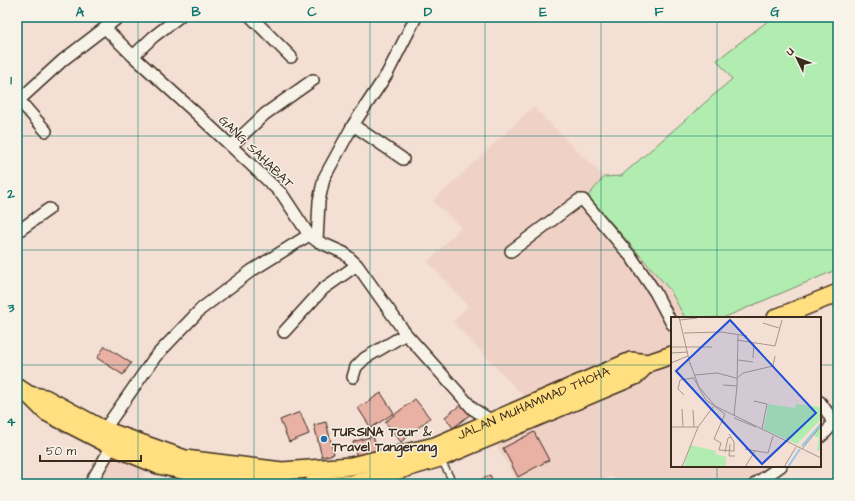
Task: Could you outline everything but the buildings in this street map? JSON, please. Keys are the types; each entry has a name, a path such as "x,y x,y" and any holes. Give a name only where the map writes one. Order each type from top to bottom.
{"main road":[{"path":"778,317 838,293"},
{"name":"JALAN MUHAMMAD THOHA","path":"23,391 46,412 112,446 158,465 220,478 280,480 351,466 438,452 492,421 632,361 648,363 671,355"},
{"name":"JALAN MUHAMMAD THOHA","path":"313,484 352,484 635,376 648,363"},
{"name":"JALAN MUHAMMAD THOHA","path":"23,391 45,398 104,430 185,459 280,480"}],"street":[{"path":"46,131 18,101 63,60 119,17"},
{"path":"133,56 178,17"},
{"path":"251,17 291,57"},
{"path":"313,238 324,178 353,125 387,74 416,17"},
{"name":"GANG SAHABAT","path":"105,28 133,56 282,194 313,238"},
{"path":"231,146 265,114 313,80"},
{"path":"353,125 403,159"},
{"path":"511,251 579,200 583,200 632,258 655,292 671,322"},
{"path":"17,232 49,209"},
{"path":"313,238 344,253 357,265 406,334 473,409 492,421"},
{"path":"104,430 154,357 201,309 251,271 313,238"},
{"path":"284,332 324,289 357,265"},
{"path":"353,377 356,367 365,358 406,334"},
{"path":"821,403 831,418 832,423 830,428 821,436"},
{"path":"90,484 112,446"},
{"path":"760,482 779,467"}],"lane":[{"path":"438,452 454,484"}],"shaded area":[{"path":"533,107 604,177 588,195 670,290 684,317 671,317 671,467 780,467 753,484 616,484 611,476 599,484 519,484 484,425 530,403 453,322 468,306 428,262 461,227 433,201"},
{"path":"110,454 147,469 138,484 91,484"},
{"path":"453,476 458,484 429,484"}],"green space":[{"path":"773,17 838,17 838,269 725,317 684,317 670,290 588,196 604,177 621,176 732,79 717,60"}],"place":[{"name":"TURSINA Tour & Travel Tangerang","path":"324,439"}]}
